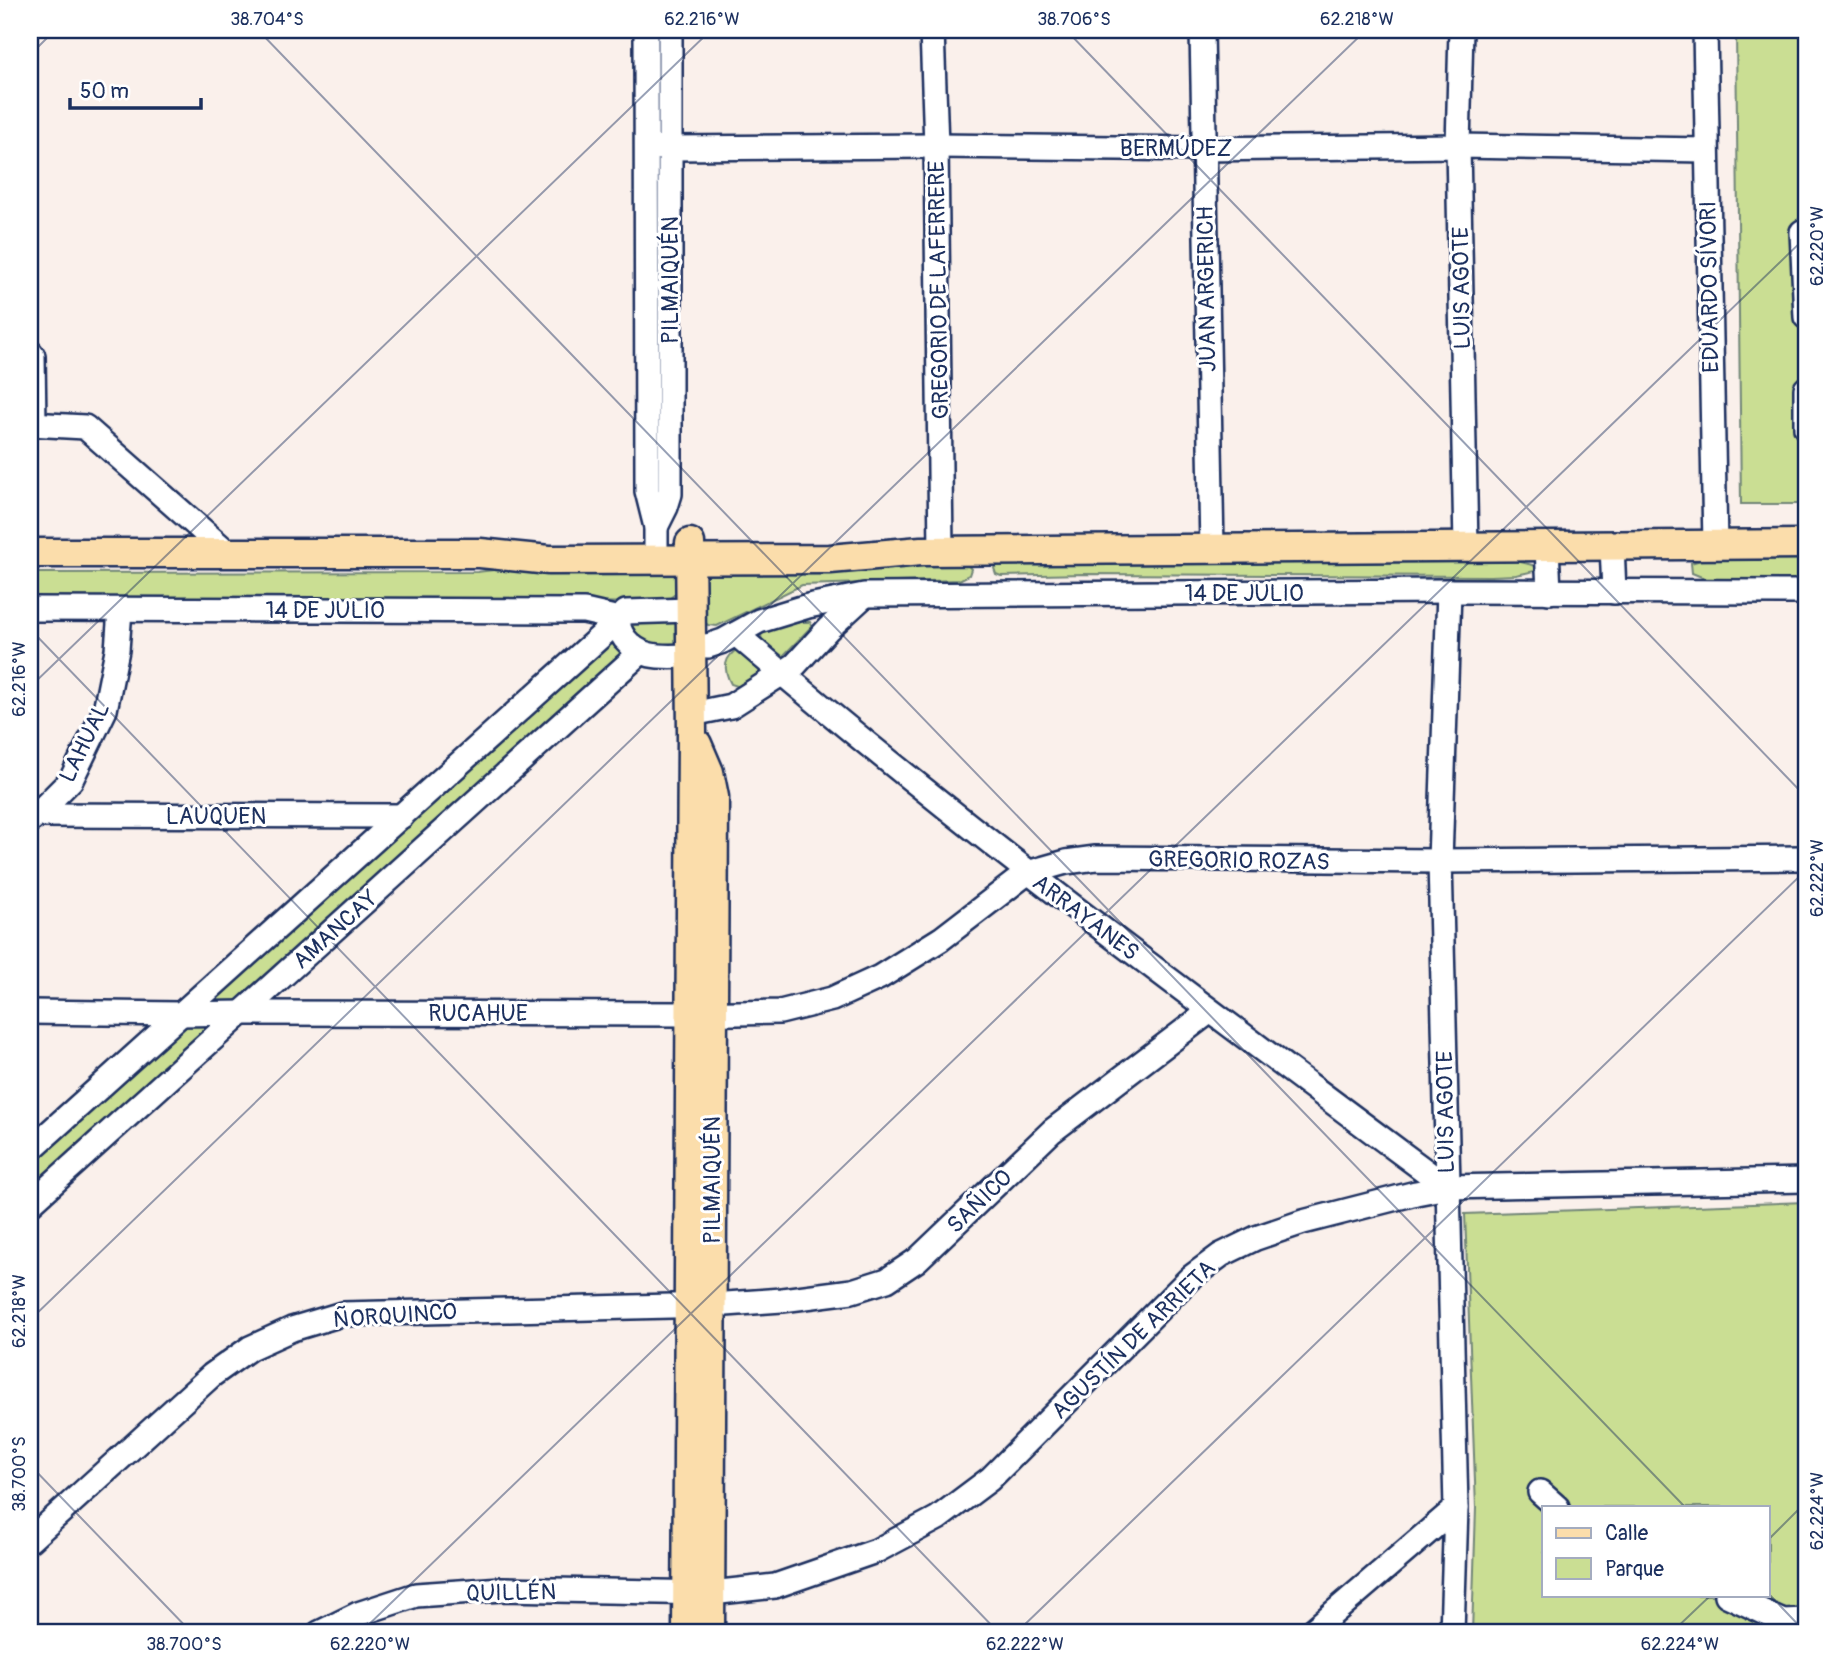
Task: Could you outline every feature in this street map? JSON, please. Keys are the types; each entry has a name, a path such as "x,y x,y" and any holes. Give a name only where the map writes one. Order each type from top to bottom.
{"main road":[{"name":"14 DE JULIO","path":"30,553 480,553 536,542 656,543 690,551 843,543 931,551 1806,544"},
{"name":"PILMAIQUÉN","path":"690,551 692,723 709,772 714,797 702,1014 700,1305 699,1593 710,1633"},
{"name":"PILMAIQUÉN","path":"687,1633 699,1593"}],"street":[{"name":"PILMAIQUÉN","path":"646,30 647,491 656,543"},
{"name":"PILMAIQUÉN","path":"656,543 670,494 670,30"},
{"name":"GREGORIO DE LAFERRERE","path":"931,551 936,146 932,30"},
{"name":"JUAN ARGERICH","path":"1202,30 1212,549"},
{"name":"LUIS AGOTE","path":"1461,30 1458,146 1466,547"},
{"name":"EDUARDO SÍVORI","path":"1704,30 1715,544"},
{"name":"BERMÚDEZ","path":"646,147 1203,149 1458,146 1706,150"},
{"path":"1802,232 1806,317"},
{"path":"30,352 33,356 32,424 85,426 228,553"},
{"path":"1806,390 1806,428"},
{"path":"1612,545 1614,592"},
{"path":"1547,546 1549,592"},
{"name":"LUIS AGOTE","path":"1448,591 1440,862 1456,1508 1452,1633"},
{"name":"14 DE JULIO","path":"640,653 651,656 708,646 723,641 759,621 808,606 864,595 1448,591 1806,592"},
{"path":"692,723 732,706 795,665 864,595"},
{"name":"14 DE JULIO","path":"30,609 584,611 619,622"},
{"name":"LAHUAL","path":"32,817 71,780 105,710 117,650 120,610"},
{"path":"640,653 622,635 619,622 626,612 691,610"},
{"name":"AMANCAY","path":"30,1150 619,622"},
{"name":"ARRAYANES","path":"736,634 1027,873 1447,1187"},
{"name":"AMANCAY","path":"30,1204 640,653"},
{"name":"LAUQUEN","path":"32,817 402,816"},
{"name":"GREGORIO ROZAS","path":"702,1014 780,1012 832,999 880,977 941,939 1027,873 1066,862 1096,858 1440,862 1806,858"},
{"name":"SAÑICO","path":"700,1305 782,1300 852,1291 887,1280 917,1261 1052,1132 1210,1011"},
{"name":"RUCAHUE","path":"30,1012 702,1014"},
{"name":"AGUSTÍN DE ARRIETA","path":"699,1593 775,1586 876,1551 938,1518 990,1479 1190,1278 1221,1255 1256,1238 1303,1222 1447,1187 1806,1180"},
{"name":"ÑORQUINCO","path":"30,1540 212,1375 250,1348 292,1329 342,1314 700,1305"},
{"path":"1310,1633 1456,1508"},
{"name":"QUILLÉN","path":"320,1633 358,1614 416,1595 502,1589 699,1593"},
{"path":"1729,1596 1783,1621 1806,1620"}],"green space":[{"path":"1736,30 1806,30 1806,504 1741,504"},
{"path":"1806,555 1806,582 1709,580 1692,573 1691,563 1707,558"},
{"path":"1513,560 1536,566 1535,571 1491,576 1001,576 996,574 994,568 998,565"},
{"path":"965,562 971,569 969,575 959,580 802,585 717,626 708,625 701,619 702,579 706,571"},
{"path":"543,564 679,569 679,582 673,596 656,603 30,599 30,573 477,572"},
{"path":"670,620 680,627 678,645 672,648 642,646 629,626 633,622"},
{"path":"810,622 812,626 782,657 774,656 762,642 761,635 770,628"},
{"path":"610,641 625,654 234,1009 217,1006 214,996"},
{"path":"739,648 766,672 746,689 731,684 726,669 727,660"},
{"path":"187,1021 206,1024 206,1030 30,1192 30,1162"},
{"path":"1806,1202 1806,1633 1472,1633 1476,1508 1465,1214"}]}
